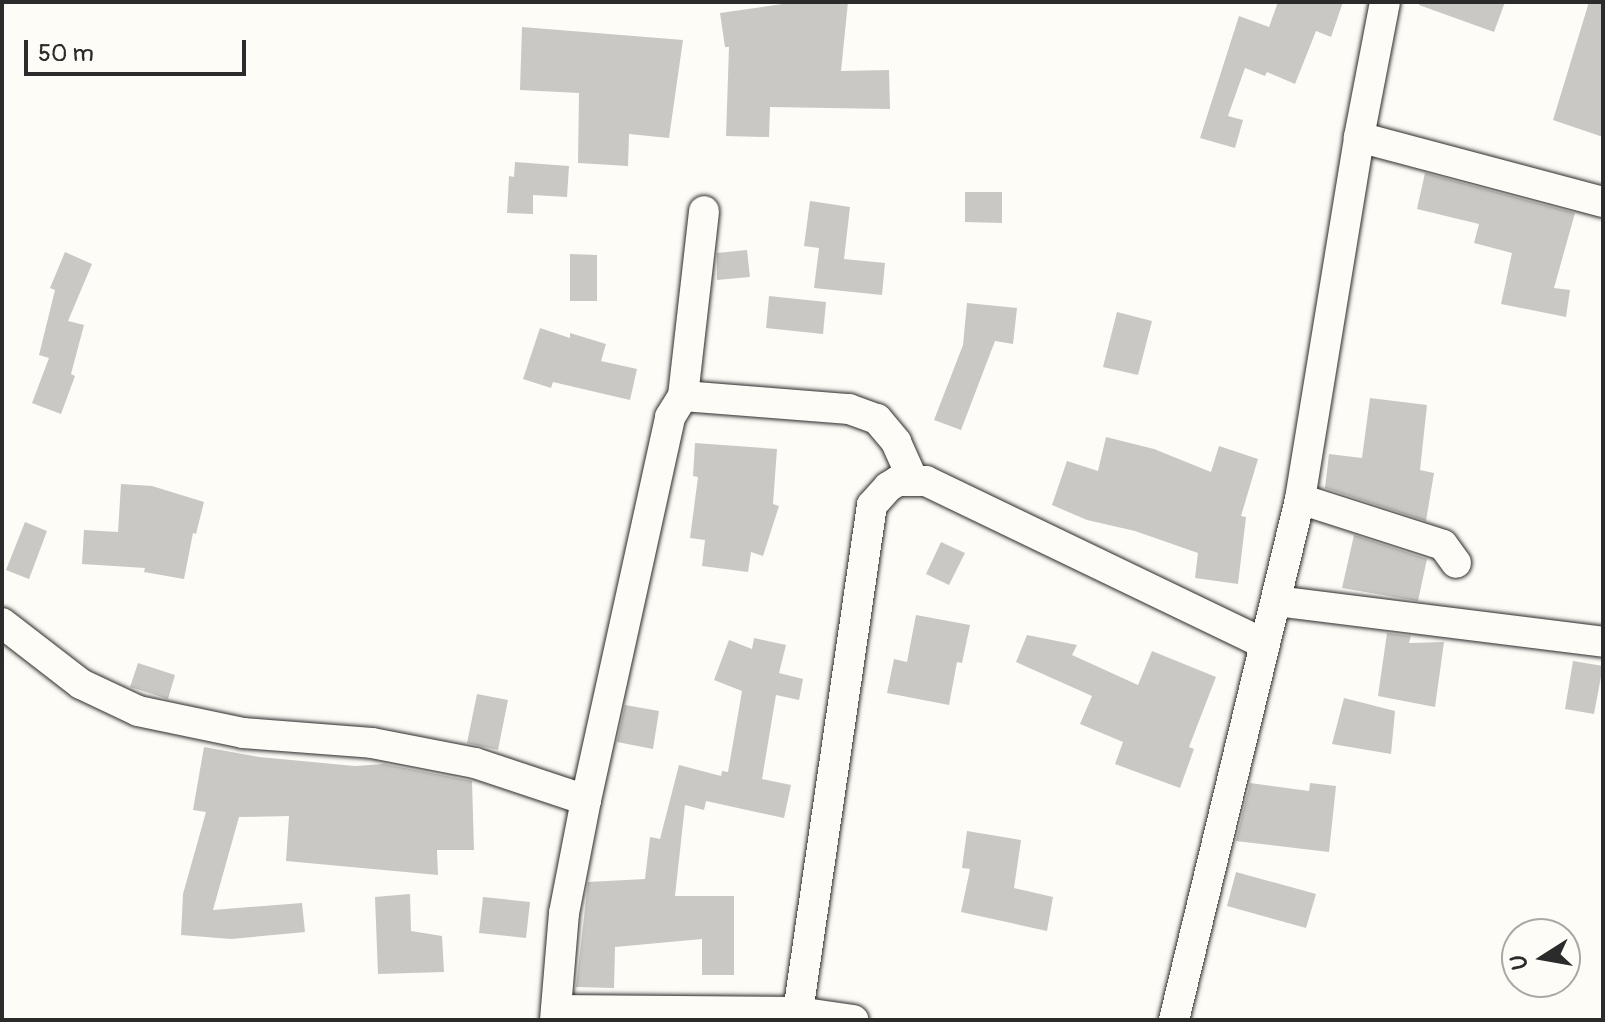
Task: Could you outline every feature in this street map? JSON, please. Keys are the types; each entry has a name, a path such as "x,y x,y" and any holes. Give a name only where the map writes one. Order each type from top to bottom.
{"street":[{"path":"1174,1020 1300,499 1359,137 1385,2"},
{"path":"1359,137 1603,202"},
{"path":"704,211 683,396 670,417 586,800 564,913 556,1015 798,1012 853,1020"},
{"path":"683,396 849,409 877,419 896,442 913,480"},
{"path":"798,1012 872,505 888,487 913,480 953,493 1265,644"},
{"path":"1300,499 1443,545 1456,563"},
{"path":"1276,601 1603,642"},
{"path":"2,623 81,684 138,711 243,733 372,743 475,763 586,800"}],"building":[{"path":"796,2 848,2 841,71 889,70 890,109 770,107 769,137 726,136 729,47 725,47 720,13"},
{"path":"1278,2 1343,2 1331,37 1316,31 1295,84 1267,72 1265,76 1245,68 1228,116 1243,120 1235,148 1200,138 1239,16 1269,27"},
{"path":"1420,2 1505,2 1494,32 1419,5"},
{"path":"1589,2 1603,2 1603,137 1553,120"},
{"path":"522,27 683,40 669,138 629,134 628,166 578,163 579,93 520,90"},
{"path":"515,162 569,166 567,197 533,195 533,214 507,213 509,176 514,177"},
{"path":"1425,173 1575,213 1554,288 1570,290 1566,317 1501,304 1512,253 1474,243 1479,224 1417,209"},
{"path":"965,192 1002,192 1002,223 965,222"},
{"path":"810,201 850,207 844,259 885,263 882,295 814,288 819,248 804,246"},
{"path":"747,250 750,277 717,280 717,253"},
{"path":"65,252 92,264 68,321 84,325 71,374 75,376 61,414 32,403 49,358 39,355 55,290 50,288"},
{"path":"570,254 597,255 597,301 570,301"},
{"path":"769,296 826,302 823,334 766,328"},
{"path":"967,303 1017,308 1013,344 995,341 961,430 934,420 963,345"},
{"path":"1117,312 1152,321 1138,375 1103,367"},
{"path":"540,328 570,338 570,333 606,344 601,361 637,369 630,400 553,382 551,388 523,379"},
{"path":"1370,398 1427,405 1420,470 1434,473 1426,521 1325,488 1329,454 1362,458"},
{"path":"1106,437 1154,449 1211,472 1219,446 1258,459 1241,516 1246,517 1238,584 1195,578 1198,553 1135,531 1087,520 1052,505 1067,461 1098,471"},
{"path":"695,443 777,449 773,504 779,506 763,556 751,552 748,572 702,566 705,540 690,538 698,477 693,476"},
{"path":"121,484 152,486 204,502 196,534 193,533 184,579 144,572 145,568 82,564 84,530 118,532"},
{"path":"25,522 47,531 29,579 6,570"},
{"path":"1354,535 1427,559 1418,601 1342,588"},
{"path":"941,542 965,553 949,585 926,574"},
{"path":"916,615 970,625 962,663 957,662 949,705 887,693 894,659 907,662"},
{"path":"1387,633 1411,636 1409,643 1444,642 1435,707 1378,696"},
{"path":"1027,635 1077,645 1072,655 1138,685 1152,651 1216,677 1189,747 1194,749 1180,788 1115,764 1123,742 1080,724 1092,696 1016,662"},
{"path":"754,638 786,645 779,673 803,679 799,700 776,695 762,779 791,785 784,818 706,801 704,810 685,805 675,896 734,896 734,975 702,975 702,939 615,947 614,988 576,987 588,882 645,879 650,837 660,839 679,765 721,776 722,771 728,772 742,691 714,680 729,640 752,649"},
{"path":"1573,661 1603,666 1594,714 1565,709"},
{"path":"138,663 175,675 168,699 130,687"},
{"path":"477,694 508,700 498,750 467,743"},
{"path":"1344,698 1395,711 1391,754 1332,744"},
{"path":"625,705 659,711 653,749 617,742"},
{"path":"204,747 259,757 355,766 384,764 472,781 474,850 437,850 438,875 286,861 289,816 239,817 213,910 302,903 305,932 231,939 181,935 183,894 206,812 193,810"},
{"path":"1250,783 1309,791 1310,783 1336,786 1329,852 1236,841"},
{"path":"967,831 1021,840 1014,888 1053,897 1047,931 961,912 970,869 962,868"},
{"path":"1236,872 1316,894 1306,928 1227,906"},
{"path":"410,894 411,931 442,936 444,972 378,974 375,897"},
{"path":"483,897 530,902 526,938 479,933"}]}
